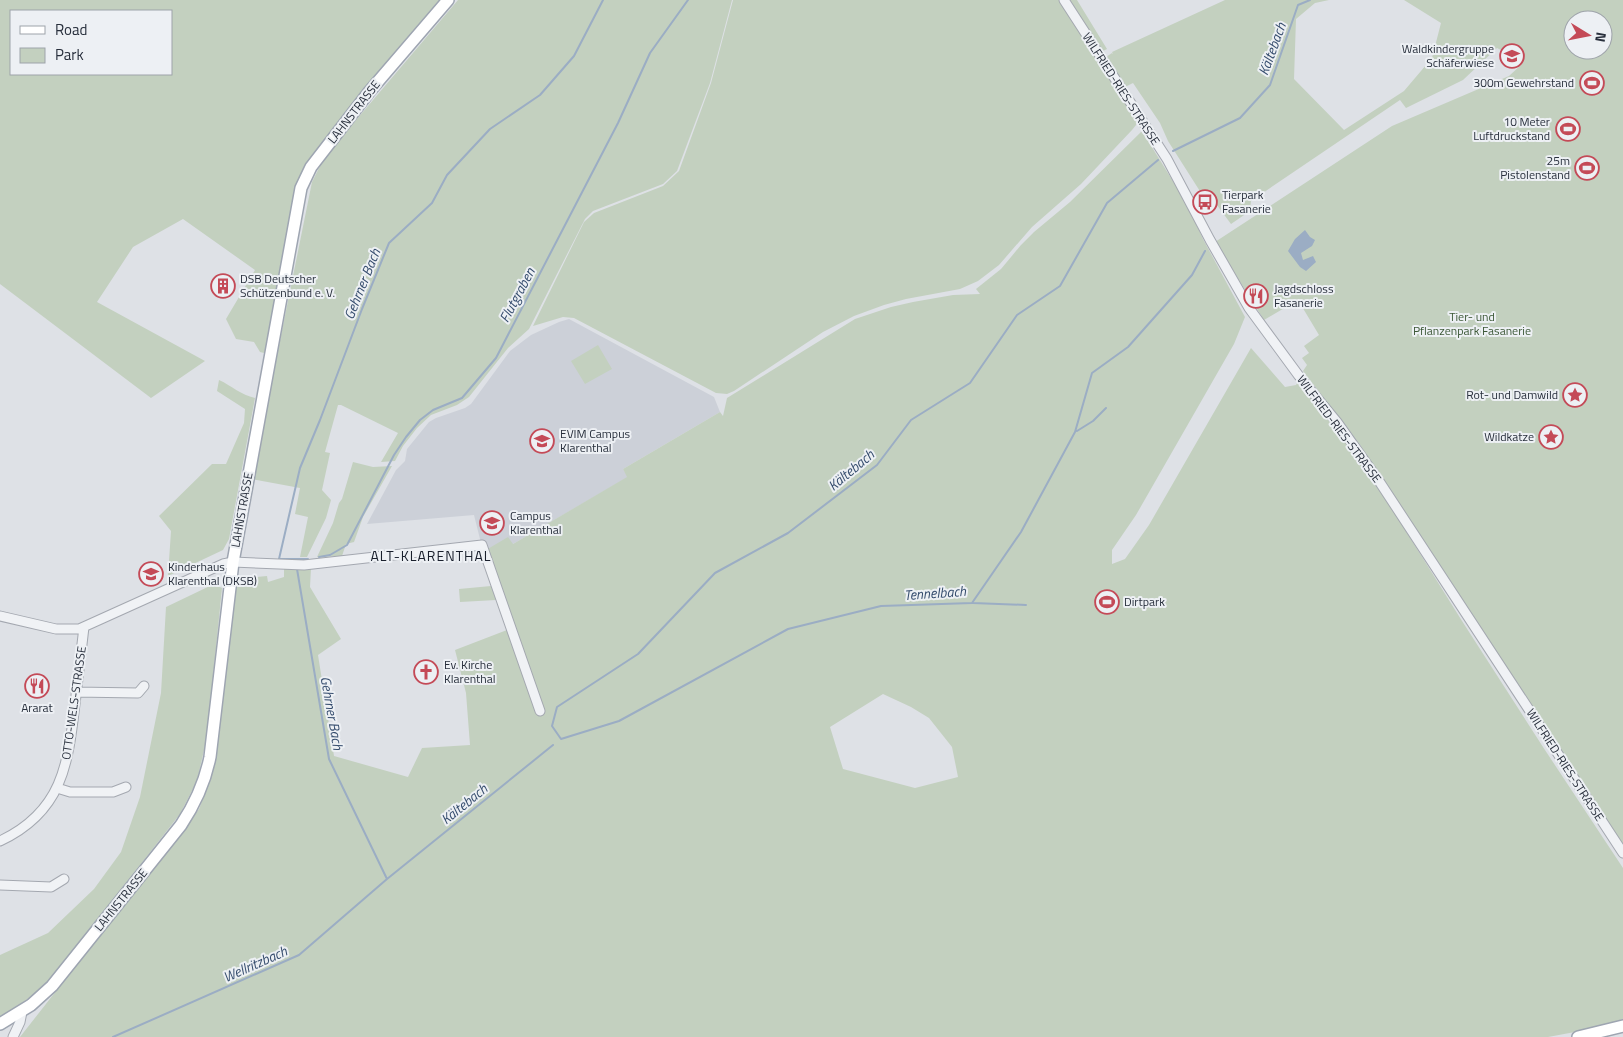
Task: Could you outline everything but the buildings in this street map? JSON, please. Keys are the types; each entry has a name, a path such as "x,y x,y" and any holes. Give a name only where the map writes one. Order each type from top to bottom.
{"main road":[{"name":"LAHNSTRASSE","path":"0,1024 22,1012 52,986 180,825 196,799 210,757 233,562 268,360 301,188 315,162 363,99 448,0"},
{"path":"1578,1037 1623,1026"}],"street":[{"name":"WILFRIED-RIES-STRASSE","path":"1064,0 1167,159 1249,308 1299,376 1337,422 1379,481 1623,853"},
{"path":"0,616 56,629 72,630 84,627 203,571 223,564 233,562 304,565 482,545 540,711"},
{"name":"OTTO-WELS-STRASSE","path":"0,841 34,819 47,805 57,788 66,763 84,627"},
{"path":"76,692 138,693 144,686"},
{"path":"57,788 70,792 114,792 126,787"},
{"path":"0,885 51,886 64,879"},
{"path":"13,1037 20,1022 22,1012"}],"shaded area":[{"name":"EVIM Campus Klarenthal","path":"569,319 714,397 720,412 623,469 628,477 513,544 486,550 481,543 474,515 367,524 396,470 405,461 407,449 429,422 471,404 510,351 531,335"}],"green space":[{"path":"0,0 442,0 297,187 264,353 260,352 254,342 236,339 226,319 255,270 183,219 133,247 97,302 205,361 151,398 0,284"},
{"path":"458,0 732,0 710,83 677,171 663,184 593,211 585,219 529,329 508,348 469,397 457,405 431,415 417,428 403,446 395,461 381,462 398,433 338,405 325,452 330,453 322,490 331,500 326,518 307,557 300,557 308,517 295,514 300,488 252,479 312,182 321,164 356,120"},
{"path":"733,0 1059,0 1137,119 1136,125 1081,184 1032,227 999,265 978,281 960,289 906,299 854,316 823,332 727,394 716,393 574,318 563,317 533,326 584,222 594,213 663,186 679,171 711,83"},
{"path":"1070,0 1077,0 1107,49 1103,51"},
{"name":"Tier- und Pflanzenpark Fasanerie","path":"1225,0 1329,0 1315,3 1296,19 1294,79 1344,130 1404,91 1432,58 1441,23 1404,0 1623,0 1623,844 1360,445 1303,371 1307,365 1302,358 1309,353 1304,346 1319,335 1298,300 1264,320 1215,242 1392,126 1509,76 1521,65 1511,55 1497,48 1463,80 1406,108 1400,100 1251,201 1250,211 1231,224 1211,197 1203,196 1168,141 1160,123 1133,83 1125,87 1106,57 1113,54 1112,52"},
{"path":"1142,131 1187,204 1203,239 1245,317 1234,344 1136,515 1112,550 1112,564 1125,559 1149,525 1251,348 1285,387 1296,385 1299,380 1361,459 1462,621 1623,868 1623,1019 1591,1029 1548,1037 20,1037 199,809 212,775 237,579 267,576 268,582 284,577 284,567 311,568 310,587 341,639 318,655 334,756 408,777 422,748 470,745 466,693 455,650 507,630 537,713 486,550 508,537 513,544 627,477 623,469 720,412 723,416 727,398 855,319 913,302 953,295 980,294 976,289 1001,269 1034,232 1070,202","holes":["883,694 929,718 952,747 958,777 915,788 843,769 830,727"]},
{"path":"598,345 612,369 585,384 571,361"},
{"path":"219,380 241,393 255,398 229,539 223,550 168,576 171,531 159,516 212,464 226,464 244,423 245,409 217,391"},
{"path":"353,462 373,467 392,466 363,517 354,542 346,544 342,556 317,557 333,523"},
{"path":"214,584 222,588 207,737 197,781 180,814 46,985 13,1010 0,1017 0,955 48,933 94,889 121,852 140,797 161,693 166,607"},
{"path":"491,586 496,600 460,602 459,589"}],"water":[{"path":"1305,230 1315,240 1312,246 1301,253 1303,260 1313,256 1316,262 1306,271 1300,267 1288,251 1295,239"}],"waterway":[{"name":"Gehrner Bach","path":"308,559 279,559 300,468 389,243 432,203 447,175 490,129 540,95 574,56 603,0"},
{"name":"Flutgraben","path":"319,557 330,555 347,545 394,455 420,420 433,410 462,398 496,358 618,123 650,53 688,0"},
{"name":"Kältebach","path":"1173,151 1240,118 1270,85 1298,5 1310,0"},
{"name":"Tennelbach","path":"1158,160 1107,203 1060,286 1017,315 970,383 911,420 877,465 788,533 715,573 638,654 557,707 552,726 561,739 619,721 788,629 881,606 972,603 1021,532 1075,432 1092,373 1128,347 1192,275 1205,251"},
{"path":"1077,431 1093,421 1106,408"},
{"name":"Gehrner Bach","path":"297,569 329,759 387,879"},
{"path":"973,603 1026,605"},
{"name":"Wellritzbach","path":"113,1037 299,955 387,879 553,745"}],"place":[{"name":"Waldkindergruppe Schäferwiese","path":"1512,56"},
{"name":"300m Gewehrstand","path":"1592,83"},
{"name":"10 Meter Luftdruckstand","path":"1568,129"},
{"name":"25m Pistolenstand","path":"1587,168"},
{"name":"Tierpark Fasanerie","path":"1205,202"},
{"name":"DSB Deutscher Schützenbund e. V.","path":"223,286"},
{"name":"Jagdschloss Fasanerie","path":"1256,296"},
{"name":"Rot- und Damwild","path":"1575,395"},
{"name":"Wildkatze","path":"1551,437"},
{"name":"EVIM Campus Klarenthal","path":"542,441"},
{"name":"Campus Klarenthal","path":"492,523"},
{"name":"Kinderhaus Klarenthal (DKSB)","path":"151,574"},
{"name":"Dirtpark","path":"1107,602"},
{"name":"Ev. Kirche Klarenthal","path":"426,672"},
{"name":"Ararat","path":"37,686"}],"district":[{"name":"ALT-KLARENTHAL","path":"431,556"}]}
